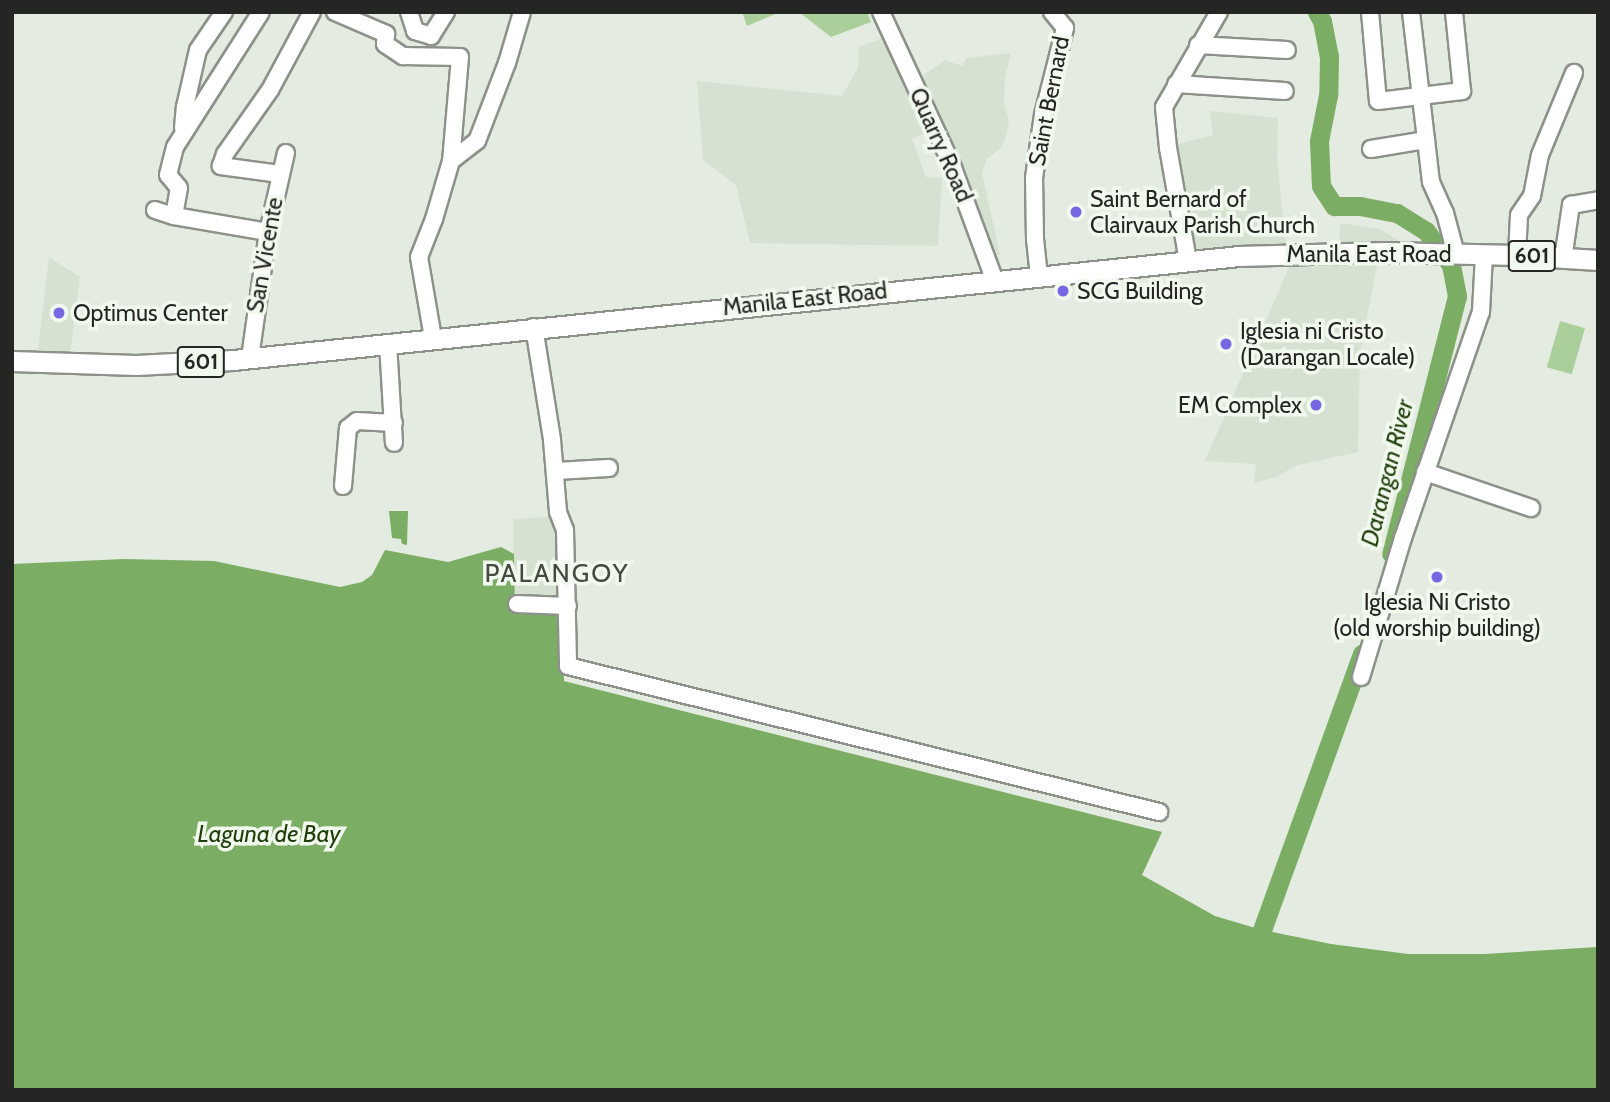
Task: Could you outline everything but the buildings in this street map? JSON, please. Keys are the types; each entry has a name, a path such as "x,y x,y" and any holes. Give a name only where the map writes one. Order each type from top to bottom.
{"main road":[{"name":"Manila East Road","path":"12,361 136,365 250,358 1188,261 1320,253 1517,255 1598,260"}],"street":[{"path":"183,131 185,107 198,50 224,12"},
{"path":"174,216 179,188 169,175 175,147 261,12"},
{"path":"280,174 221,166 225,154 270,90 312,12"},
{"path":"409,12 415,31"},
{"path":"415,31 431,36 446,12"},
{"path":"451,161 477,141 507,63 522,12"},
{"name":"Quarry Road","path":"881,12 952,165 995,281"},
{"name":"Saint Bernard","path":"1039,277 1034,239 1034,178 1043,115 1065,28 1052,12"},
{"path":"1188,261 1168,148 1164,107 1219,12"},
{"path":"1370,12 1378,101 1462,91 1454,12"},
{"path":"1411,12 1431,182 1445,213 1455,254"},
{"path":"345,15 386,34 385,44 395,53 412,58 460,57 451,161 434,219 419,257 433,338"},
{"path":"395,53 415,31"},
{"path":"1198,45 1287,50"},
{"path":"1517,255 1519,215 1532,196 1540,155 1573,73"},
{"path":"1176,85 1285,91"},
{"path":"1371,149 1426,141"},
{"name":"San Vicente","path":"250,358 268,232 286,153"},
{"path":"1563,259 1571,205 1598,200"},
{"path":"155,210 174,216 268,232"},
{"path":"1361,677 1425,472 1480,312 1484,255"},
{"path":"534,327 555,471 558,512 565,530 568,666 1159,812"},
{"path":"388,344 394,443"},
{"path":"343,486 348,428 356,421 394,423"},
{"path":"555,471 609,468"},
{"path":"1425,472 1531,508"},
{"path":"517,604 568,606"}],"shaded area":[{"path":"742,12 780,12 747,26"},
{"path":"799,12 867,12 871,22 831,37"},
{"path":"882,38 927,132 912,139 926,177 942,178 938,246 750,243 736,185 703,160 697,81 842,96 858,68 859,47"},
{"path":"1011,53 1005,78 1004,103 1009,121 1006,136 1002,147 987,159 982,173 1000,255 994,255 952,147 921,77 945,60 962,66 966,58"},
{"path":"1210,111 1278,118 1277,159 1286,246 1192,253 1170,146 1213,135"},
{"path":"1340,223 1379,229 1400,241 1398,248 1339,247"},
{"name":"Optimus Center","path":"49,257 80,277 70,354 38,350"},
{"path":"1377,265 1360,353 1358,452 1294,466 1279,476 1254,483 1256,464 1205,461 1289,267"},
{"path":"1560,321 1585,328 1572,374 1547,367"},
{"path":"549,517 558,524 562,613 515,611 513,519"}],"water":[{"path":"389,511 408,511 407,545 402,544 401,539 392,538"},
{"name":"Laguna de Bay","path":"501,547 514,554 515,611 562,613 564,681 1162,832 1142,875 1215,916 1262,930 1331,944 1408,954 1484,954 1598,947 1598,1090 12,1090 12,564 124,559 214,561 340,587 362,582 372,575 385,550 448,562"}],"waterway":[{"name":"Darangan River","path":"1317,12 1322,21 1329,56 1328,95 1319,141 1321,186 1334,206 1360,206 1397,213 1426,231 1451,265 1457,296 1391,554"},
{"name":"Darangan River","path":"1262,930 1362,654"}],"place":[{"name":"Saint Bernard of Clairvaux Parish Church","path":"1076,212"},
{"name":"SCG Building","path":"1063,291"},
{"name":"Optimus Center","path":"59,313"},
{"name":"Iglesia ni Cristo (Darangan Locale)","path":"1226,344"},
{"name":"EM Complex","path":"1316,405"},
{"name":"Iglesia Ni Cristo (old worship building)","path":"1437,577"}],"district":[{"name":"PALANGOY","path":"557,574"}]}
